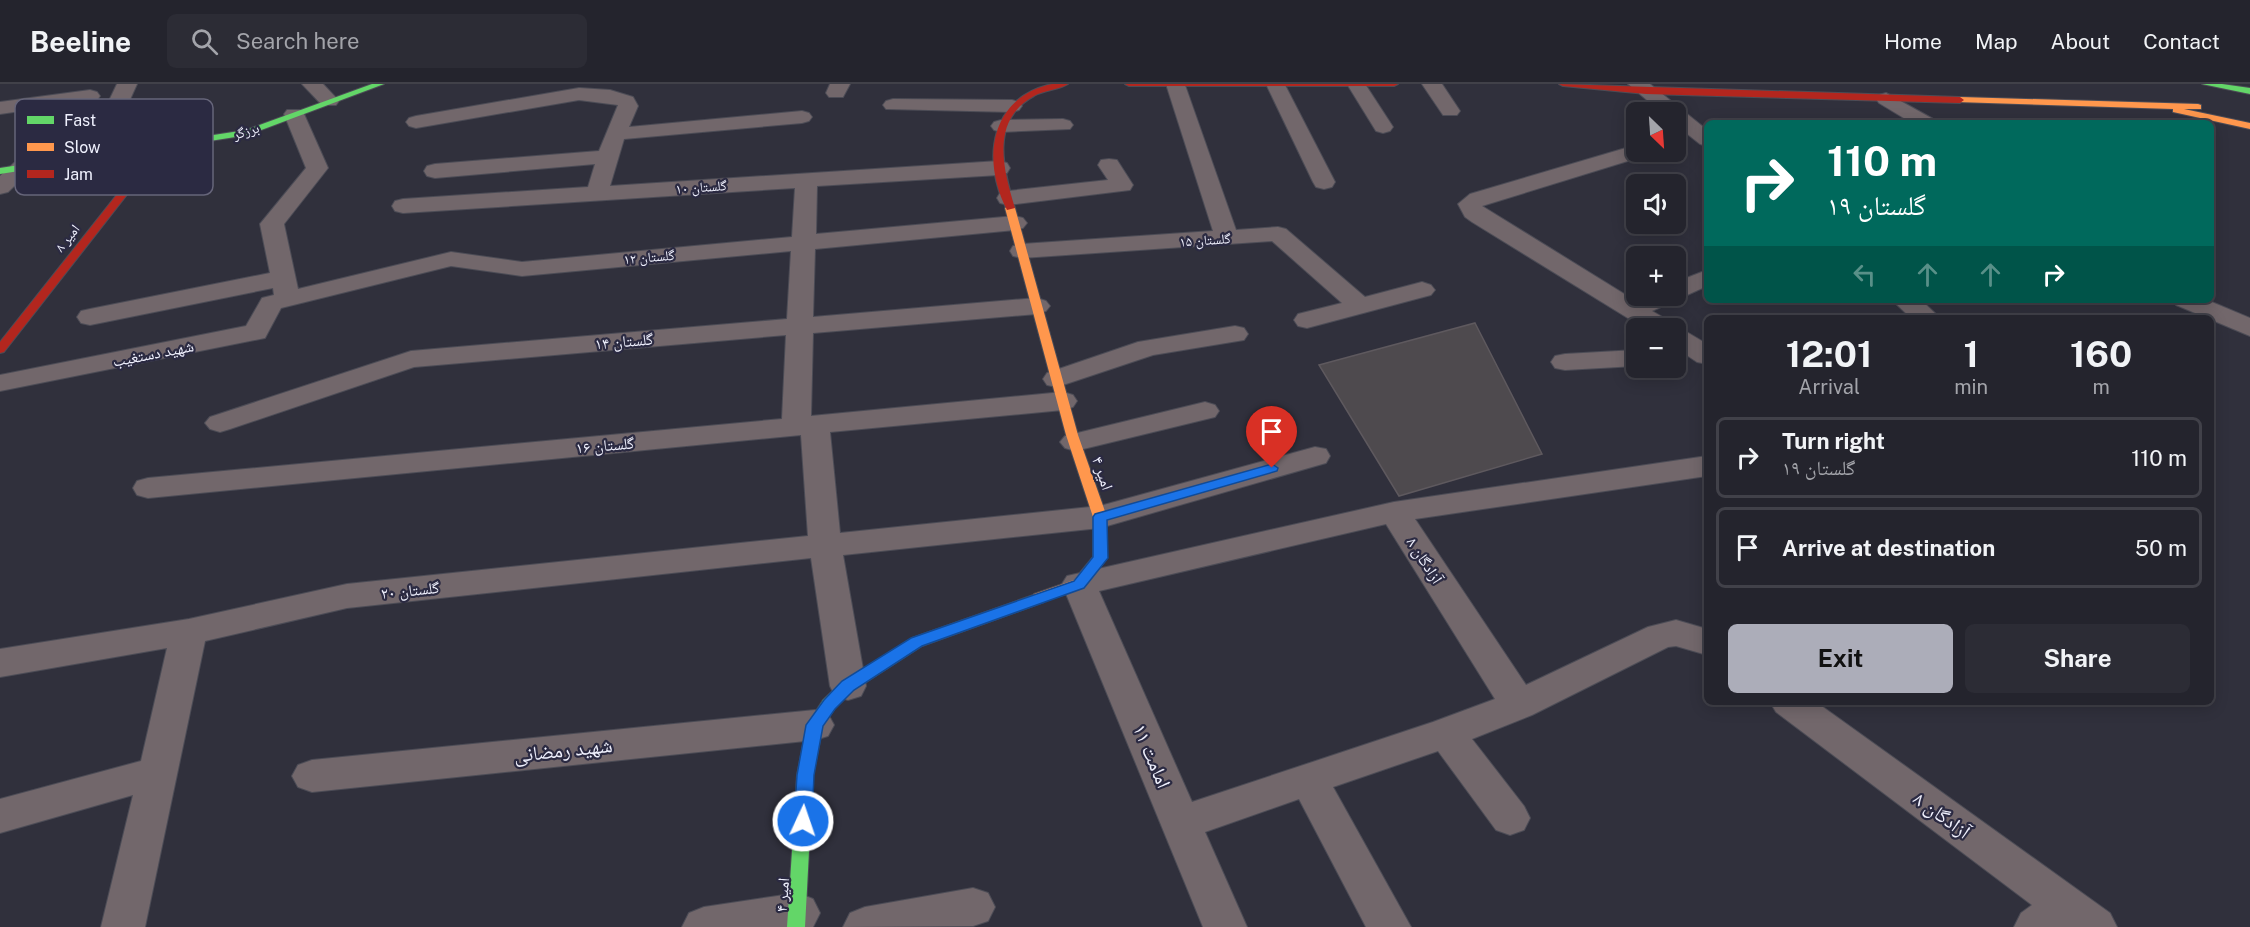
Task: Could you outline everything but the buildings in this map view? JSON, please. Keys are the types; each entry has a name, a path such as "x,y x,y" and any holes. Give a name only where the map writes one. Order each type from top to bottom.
{"street":[{"path":"120,99 127,84"},
{"path":"312,84 329,101"},
{"name":"برزگر","path":"213,138 238,134 380,84"},
{"name":"امیر ۴","path":"797,920 805,775 815,725 829,704 848,686 916,642 1079,584 1100,558 1100,517 1075,442 999,168 1001,126 1012,106 1027,93 1050,84"},
{"path":"1129,84 1394,84"},
{"path":"1432,84 1450,111"},
{"path":"1563,84 1886,99 2000,100 2198,107 2230,117 2250,119"},
{"path":"1175,85 1227,239"},
{"path":"1275,85 1324,182"},
{"path":"1356,85 1383,127"},
{"path":"2219,85 2250,86"},
{"path":"2219,85 2250,91"},
{"path":"1642,87 1660,102"},
{"path":"416,122 573,89 626,100 628,106 615,134 597,193"},
{"path":"2000,100 2187,89 2198,107"},
{"path":"68,99 90,96"},
{"path":"1886,99 1921,120"},
{"path":"892,105 1012,106"},
{"path":"0,108 15,106"},
{"path":"2150,106 2186,111 2250,126"},
{"path":"294,114 317,168 272,224 294,290 324,317"},
{"path":"615,134 802,117"},
{"path":"1686,123 1702,136"},
{"path":"0,128 15,125"},
{"path":"1001,126 1063,125"},
{"path":"1686,138 1702,136"},
{"path":"1626,154 1478,198 1469,204 1473,212 1480,217 1645,318"},
{"path":"435,171 608,157"},
{"path":"1008,198 1122,185 1109,165"},
{"name":"گلستان ۱۰","path":"403,206 999,168"},
{"name":"برزگر","path":"0,171 15,169"},
{"path":"0,187 15,174"},
{"path":"806,180 801,325 806,426 848,686"},
{"name":"امیر ۸","path":"0,350 122,195"},
{"name":"گلستان ۱۲","path":"90,317 294,290 450,259 522,269 1015,223"},
{"name":"گلستان ۱۵","path":"1022,251 1278,234 1360,306"},
{"path":"1686,286 1704,278"},
{"name":"شهید دستغیب","path":"0,383 256,332 271,303 294,290"},
{"path":"1307,320 1422,290"},
{"path":"1909,303 1923,315"},
{"path":"2192,303 2250,328"},
{"name":"گلستان ۱۴","path":"220,423 411,359 1037,306"},
{"path":"1632,310 1641,306"},
{"name":"گلستان ۱۶","path":"148,488 806,426 1060,390 1148,348 1235,334"},
{"path":"1686,342 1704,354"},
{"path":"1686,356 1704,355"},
{"path":"1565,362 1626,359"},
{"path":"1075,442 1205,411"},
{"name":"گلستان ۲۰","path":"0,663 189,632 347,596 825,544 1100,517 1315,456"},
{"path":"1079,584 1394,512 1704,466"},
{"name":"آزادگان ۸","path":"1394,512 1519,705"},
{"name":"امامت ۱۱","path":"1079,584 1225,927"},
{"path":"123,927 189,632"},
{"path":"1181,823 1446,733 1519,705 1660,636 1676,633 1704,641"},
{"name":"آزادگان ۸","path":"1793,705 2066,920"},
{"name":"شهید رمضانی","path":"312,776 815,725"},
{"path":"1446,733 1510,818"},
{"path":"0,816 158,772"},
{"path":"1308,779 1389,927"},
{"path":"865,927 973,907"},
{"path":"704,927 797,920"}],"traffic: fast":[{"path":"213,138 248,132 380,84"},
{"path":"2206,84 2250,91"},
{"path":"0,171 15,169"},
{"path":"796,927 805,775 815,725 829,704 848,686 917,642 1039,598"}],"traffic: slow":[{"path":"1960,100 2198,107"},
{"path":"2176,110 2250,126"},
{"path":"1010,208 1072,435 1100,517 1100,558 1079,584 1039,598"}],"traffic: jam":[{"path":"1010,208 999,167 998,149 1004,121 1011,109 1021,100 1033,93 1064,84"},
{"path":"1129,84 1394,84"},
{"path":"1563,84 1646,91 1960,100"},
{"path":"0,350 122,195"}],"route":[{"path":"803,821 805,775 815,725 829,704 848,686 886,659 916,642 1079,584 1100,558 1100,517 1272,468"}]}
